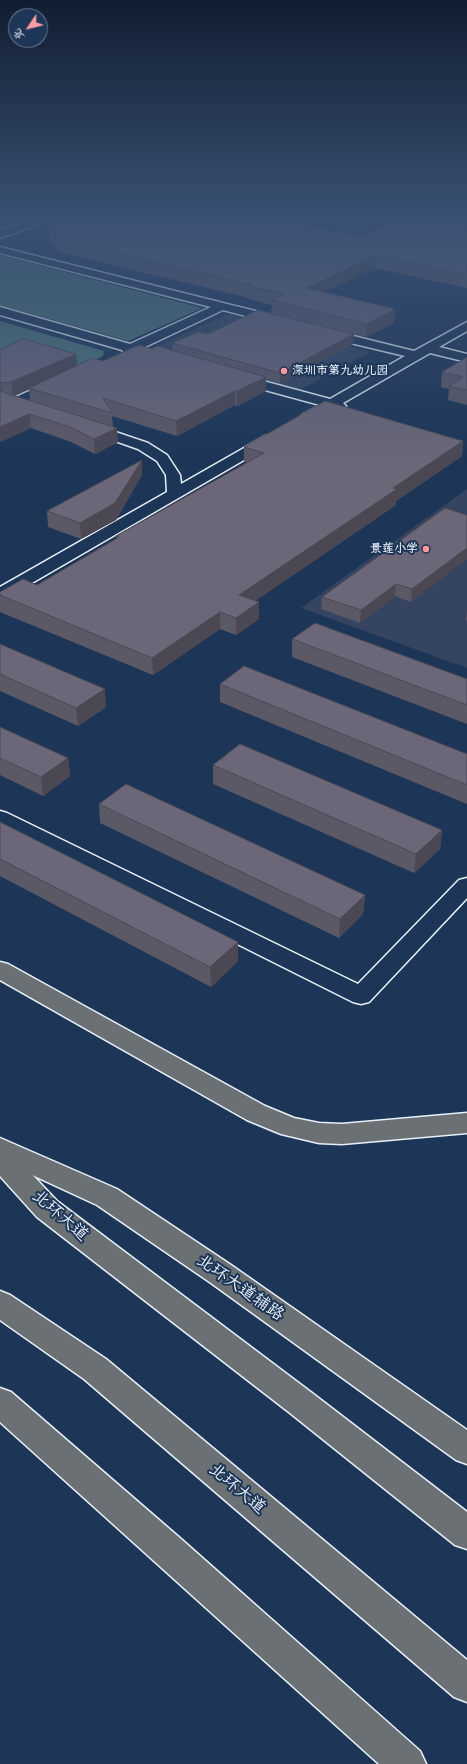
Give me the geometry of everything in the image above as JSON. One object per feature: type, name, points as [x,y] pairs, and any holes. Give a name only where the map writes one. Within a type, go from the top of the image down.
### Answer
[{"type":"main road","points":[[0,970],[256,1113],[290,1127],[319,1133],[342,1134],[467,1123]]},
{"type":"main road","name":"北环大道辅路","points":[[0,1148],[107,1197],[221,1274],[467,1449]]},
{"type":"main road","name":"北环大道","points":[[0,1158],[47,1209],[301,1403],[467,1533]]},
{"type":"main road","name":"北环大道","points":[[0,1304],[95,1368],[467,1684]]},
{"type":"main road","points":[[0,1320],[95,1368]]},
{"type":"main road","points":[[0,1402],[407,1764]]},
{"type":"street","points":[[196,299],[292,324]]},
{"type":"street","points":[[111,358],[223,306]]},
{"type":"street","points":[[0,311],[178,361]]},
{"type":"street","points":[[297,424],[467,326]]},
{"type":"street","points":[[315,330],[421,352],[467,358]]},
{"type":"street","points":[[224,374],[353,410]]},
{"type":"street","points":[[14,403],[70,377]]},
{"type":"street","points":[[0,398],[29,408]]},
{"type":"street","points":[[75,422],[113,434],[143,446],[162,458],[173,475],[175,493]]},
{"type":"street","points":[[0,594],[283,431]]},
{"type":"street","points":[[0,817],[361,996],[467,885]]},
{"type":"shaded area","name":"深圳市第九幼儿园","points":[[227,314],[370,352],[300,390],[154,348]]},
{"type":"shaded area","name":"景莲小学","points":[[467,489],[467,668],[301,608]]},
{"type":"green space","points":[[0,299],[169,299],[202,308],[128,341],[0,305]]},
{"type":"green space","points":[[0,321],[104,351],[103,356],[82,366],[14,348],[0,354]]},
{"type":"building","points":[[354,299],[395,309],[367,324],[272,300]]},
{"type":"building","points":[[258,310],[354,334],[280,373],[172,343],[198,332],[208,334]]},
{"type":"building","points":[[24,339],[76,354],[11,382],[0,383],[0,349]]},
{"type":"building","points":[[139,345],[152,349],[157,346],[266,377],[176,421],[103,398],[112,413],[29,388],[93,358],[103,361]]},
{"type":"building","points":[[467,357],[467,390],[449,386],[463,377],[442,372]]},
{"type":"building","points":[[0,391],[117,428],[94,439],[70,427],[29,414],[0,427]]},
{"type":"building","points":[[325,401],[463,441],[393,488],[397,489],[239,595],[259,602],[236,618],[220,612],[152,658],[0,595],[0,592],[23,579],[37,585],[119,537],[116,536],[264,453],[244,447]]},
{"type":"building","points":[[142,460],[115,503],[80,523],[47,511]]},
{"type":"building","points":[[445,508],[467,515],[467,548],[412,589],[396,584],[361,610],[322,597]]},
{"type":"building","points":[[315,623],[467,679],[467,705],[292,639]]},
{"type":"building","points":[[0,644],[105,689],[76,708],[0,674]]},
{"type":"building","points":[[244,666],[467,754],[467,785],[220,684]]},
{"type":"building","points":[[0,727],[68,758],[41,777],[0,758]]},
{"type":"building","points":[[240,744],[442,830],[416,854],[213,765]]},
{"type":"building","points":[[126,784],[365,895],[340,919],[99,804]]},
{"type":"building","points":[[0,822],[238,942],[210,967],[0,859]]},
{"type":"place","name":"深圳市第九幼儿园","points":[[284,371]]},
{"type":"place","name":"景莲小学","points":[[426,549]]}]
